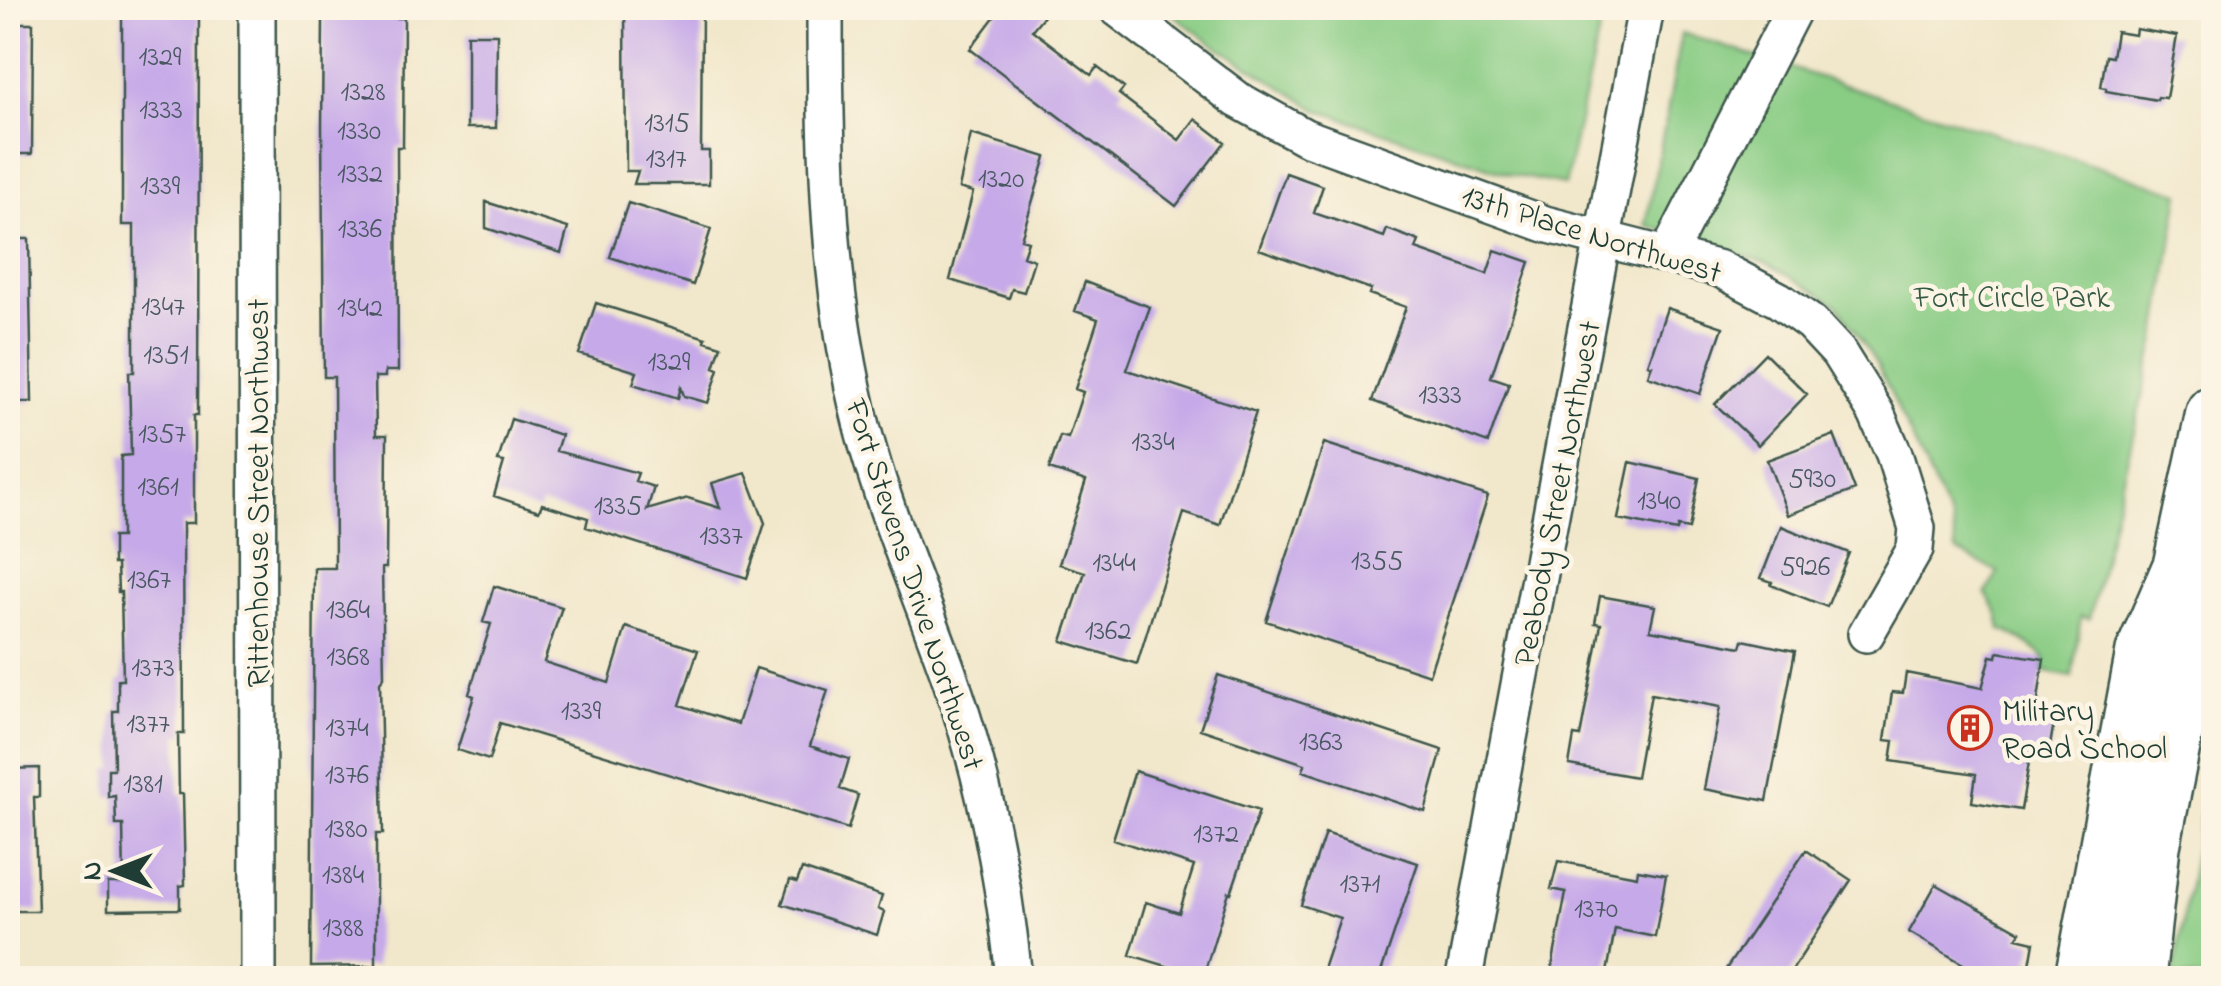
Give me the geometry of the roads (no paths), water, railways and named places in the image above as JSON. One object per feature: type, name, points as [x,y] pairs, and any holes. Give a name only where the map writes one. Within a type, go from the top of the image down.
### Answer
[{"type":"main road","points":[[2138,978],[2152,846],[2192,650],[2214,412]]},
{"type":"main road","points":[[2083,978],[2144,652],[2197,572]]},
{"type":"street","name":"Rittenhouse Street Northwest","points":[[256,8],[258,978]]},
{"type":"street","name":"Fort Stevens Drive Northwest","points":[[825,8],[826,193],[843,341],[874,472],[952,684],[977,767],[997,860],[1014,978]]},
{"type":"street","name":"13th Place Northwest","points":[[1117,8],[1238,100],[1292,130],[1526,217],[1720,269],[1749,282],[1811,324],[1838,352],[1876,412],[1894,454],[1916,528],[1915,549],[1866,634]]},
{"type":"street","name":"Peabody Street Northwest","points":[[1464,978],[1646,8]]},
{"type":"street","points":[[1668,254],[1794,8]]},
{"type":"place","name":"Military Road School","points":[[1970,728]]},
{"type":"park label","name":"Fort Circle Park","points":[[2012,296]]}]
